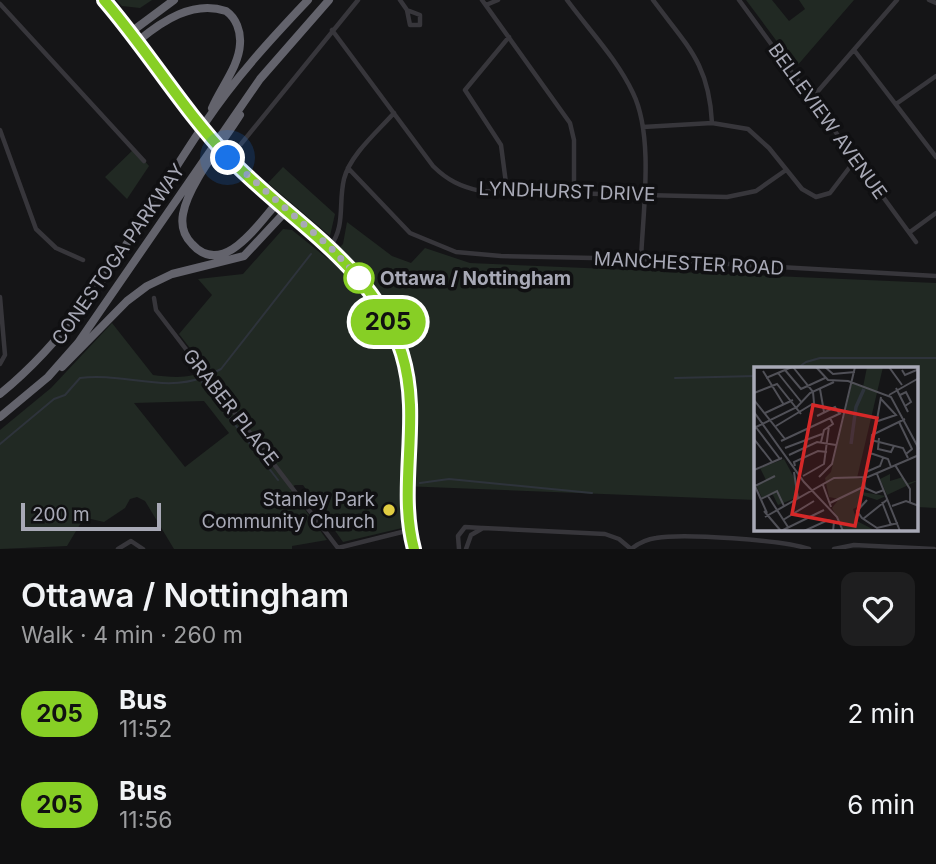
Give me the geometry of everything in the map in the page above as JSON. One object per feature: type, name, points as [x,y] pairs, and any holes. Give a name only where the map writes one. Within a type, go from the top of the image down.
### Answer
[{"type":"highway","points":[[131,32],[174,0]]},
{"type":"highway","name":"CONESTOGA PARKWAY","points":[[0,394],[31,368],[78,312],[207,120],[261,50],[308,0]]},
{"type":"highway","name":"CONESTOGA PARKWAY","points":[[0,417],[48,377],[97,316],[260,79],[329,0]]},
{"type":"highway","points":[[138,41],[174,12],[190,4],[218,6],[233,17],[240,33],[239,51],[207,120]]},
{"type":"highway","points":[[260,79],[186,205],[183,223],[185,235],[198,250],[208,254],[226,253],[246,240],[277,203]]},
{"type":"highway","points":[[48,377],[72,359],[127,301],[147,286],[172,274],[244,256],[286,211]]},
{"type":"main road","points":[[104,0],[228,158],[330,247],[368,289],[401,352],[411,402],[410,530],[414,549]]},
{"type":"street","points":[[241,144],[358,0]]},
{"type":"street","points":[[400,0],[407,10]]},
{"type":"street","points":[[498,0],[484,3],[570,123],[574,140],[573,192]]},
{"type":"street","points":[[568,0],[634,94],[643,127],[641,259]]},
{"type":"street","points":[[653,0],[703,70],[710,91],[712,124]]},
{"type":"street","name":"BELLEVIEW AVENUE","points":[[738,0],[916,242]]},
{"type":"street","points":[[812,98],[897,0]]},
{"type":"street","points":[[929,0],[936,3]]},
{"type":"street","points":[[0,4],[144,162]]},
{"type":"street","name":"LYNDHURST DRIVE","points":[[332,30],[433,166],[450,181],[481,191],[739,197],[756,191],[786,170]]},
{"type":"street","points":[[507,191],[506,162],[501,145],[465,90],[509,37]]},
{"type":"street","points":[[854,50],[935,155]]},
{"type":"street","points":[[896,104],[936,76]]},
{"type":"street","points":[[330,247],[341,227],[343,187],[348,168],[394,113]]},
{"type":"street","points":[[643,127],[712,124],[748,129],[769,148],[807,194],[821,198],[830,193],[857,159]]},
{"type":"street","points":[[0,130],[36,229],[56,248],[83,260]]},
{"type":"street","name":"MANCHESTER ROAD","points":[[348,168],[410,233],[456,252],[501,257],[641,259],[936,276]]},
{"type":"street","points":[[910,232],[936,213]]},
{"type":"street","points":[[0,297],[4,314],[2,363]]},
{"type":"street","name":"GRABER PLACE","points":[[155,298],[156,310],[338,549]]},
{"type":"street","points":[[459,549],[458,536],[465,527],[605,534],[620,539],[631,549],[654,538],[787,543],[808,549]]},
{"type":"street","points":[[466,549],[471,535],[483,528]]},
{"type":"street","points":[[338,549],[410,530]]},
{"type":"street","points":[[118,549],[131,541],[143,549]]},
{"type":"street","points":[[834,549],[854,545],[934,549]]},
{"type":"shaded area","points":[[116,0],[152,0],[140,8],[122,6]]},
{"type":"shaded area","points":[[746,0],[772,0],[789,21],[805,9],[799,0],[854,0],[796,67]]},
{"type":"shaded area","points":[[134,149],[149,166],[127,199],[105,177]]},
{"type":"shaded area","points":[[283,167],[335,214],[330,236],[268,183]]},
{"type":"shaded area","points":[[347,222],[392,256],[411,263],[425,248],[470,263],[936,283],[936,508],[918,507],[918,367],[754,367],[754,500],[402,486],[402,528],[343,542],[303,485],[295,485],[290,489],[327,540],[292,546],[292,549],[174,549],[145,501],[137,497],[130,499],[125,508],[104,522],[91,519],[82,521],[67,546],[0,549],[0,430],[51,388],[112,323],[153,375],[194,375],[206,369],[179,334],[212,295],[198,279],[243,274],[283,229],[292,230],[328,259],[343,244]],"holes":[[[204,401],[229,433],[185,467],[134,403]]]},
{"type":"waterway","points":[[209,375],[221,369],[311,254]]},
{"type":"waterway","points":[[799,367],[820,358],[936,358]]},
{"type":"waterway","points":[[675,378],[754,376]]},
{"type":"waterway","points":[[0,444],[54,399],[65,395],[80,378],[174,383],[203,377]]},
{"type":"waterway","points":[[200,380],[209,389]]},
{"type":"waterway","points":[[226,413],[278,480]]},
{"type":"waterway","points":[[420,483],[449,479],[592,493]]},
{"type":"bus line","name":"205","points":[[104,0],[228,158],[347,263],[386,318],[401,352],[411,402],[409,517],[414,549]]},
{"type":"place","name":"Ottawa / Nottingham","points":[[359,278]]},
{"type":"place","name":"Stanley Park Community Church","points":[[389,510]]},
{"type":"route","points":[[228,158],[330,247],[359,278]]}]
